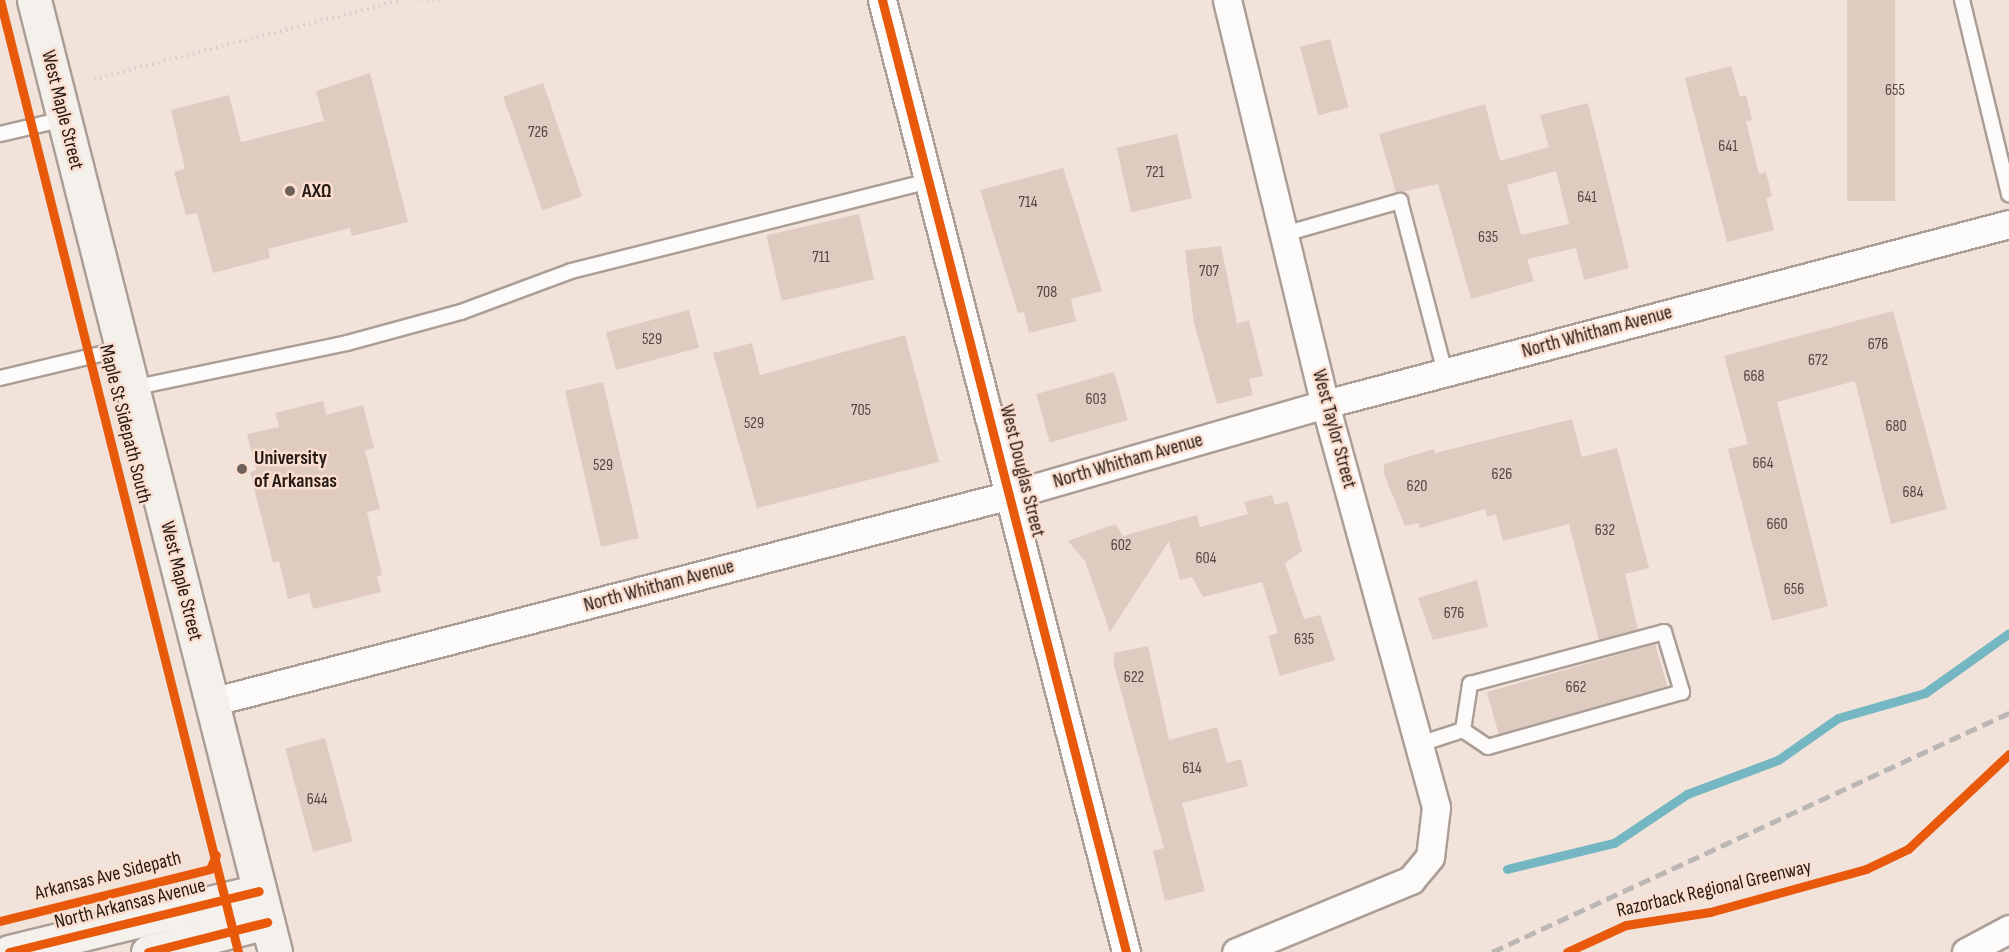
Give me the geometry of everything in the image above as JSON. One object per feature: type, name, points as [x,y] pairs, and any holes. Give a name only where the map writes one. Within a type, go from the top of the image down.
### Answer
[{"type":"street","name":"West Maple Street","points":[[34,0],[271,937]]},
{"type":"street","name":"West Douglas Street","points":[[882,0],[1126,952]]},
{"type":"street","name":"West Taylor Street","points":[[1227,0],[1326,404],[1423,743],[1436,807],[1430,857],[1411,879],[1236,952]]},
{"type":"street","name":"North Whitham Avenue","points":[[211,702],[1010,495],[1326,404],[2009,224]]},
{"type":"street","name":"North Arkansas Avenue","points":[[9,952],[259,891]]},
{"type":"street","points":[[1966,952],[2009,929]]},
{"type":"street","points":[[148,952],[271,937]]},
{"type":"lane","points":[[1962,0],[2009,194]]},
{"type":"lane","points":[[0,134],[64,118]]},
{"type":"lane","points":[[132,388],[347,343],[461,312],[572,271],[929,181]]},
{"type":"lane","points":[[1284,234],[1400,201],[1445,372]]},
{"type":"lane","points":[[0,378],[122,349]]},
{"type":"lane","points":[[1664,632],[1682,692],[1488,747],[1463,730],[1470,684],[1664,632]]},
{"type":"lane","points":[[1423,743],[1463,730]]},
{"type":"path","points":[[94,79],[401,0]]},
{"type":"path","points":[[421,0],[441,0]]},
{"type":"building","points":[[1847,0],[1895,0],[1895,201],[1847,201]]},
{"type":"building","points":[[1330,39],[1348,108],[1318,116],[1300,47]]},
{"type":"building","points":[[1731,66],[1740,97],[1746,95],[1752,120],[1746,121],[1759,174],[1766,172],[1772,196],[1766,198],[1774,230],[1727,242],[1685,78]]},
{"type":"building","name":"ΑΧΩ","points":[[370,73],[408,222],[352,236],[350,228],[268,249],[270,258],[213,273],[197,213],[186,215],[174,172],[185,169],[171,110],[229,95],[241,142],[324,121],[316,91]]},
{"type":"building","points":[[543,83],[582,196],[542,210],[503,97]]},
{"type":"building","points":[[1588,103],[1629,268],[1584,280],[1576,248],[1527,259],[1534,281],[1471,299],[1438,184],[1396,193],[1379,134],[1485,104],[1500,161],[1549,147],[1540,115]],"holes":[[[1556,171],[1569,224],[1521,235],[1507,185]]]},
{"type":"building","points":[[1177,134],[1192,198],[1131,212],[1117,148]]},
{"type":"building","points":[[1063,168],[1102,291],[1071,299],[1076,321],[1029,333],[1024,312],[1018,313],[980,190]]},
{"type":"building","points":[[859,214],[874,279],[782,301],[766,235]]},
{"type":"building","points":[[1221,246],[1237,324],[1249,320],[1263,376],[1249,379],[1253,395],[1217,404],[1194,323],[1185,250]]},
{"type":"building","points":[[689,310],[699,348],[616,370],[606,332]]},
{"type":"building","points":[[1893,311],[1947,509],[1891,524],[1855,381],[1777,402],[1828,606],[1772,621],[1728,449],[1748,444],[1724,356]]},
{"type":"building","points":[[905,335],[939,462],[757,508],[713,353],[752,343],[760,375]]},
{"type":"building","points":[[1114,372],[1128,420],[1050,442],[1036,394]]},
{"type":"building","points":[[603,382],[639,538],[601,547],[565,391]]},
{"type":"building","points":[[323,401],[326,415],[363,405],[374,448],[365,450],[380,509],[367,512],[382,575],[377,577],[381,592],[313,609],[309,593],[288,599],[279,561],[273,563],[250,472],[256,470],[247,434],[279,427],[275,413]]},
{"type":"building","points":[[1572,419],[1582,457],[1617,448],[1649,568],[1625,574],[1638,630],[1599,640],[1569,524],[1503,541],[1496,514],[1487,517],[1485,509],[1420,528],[1418,523],[1405,526],[1384,474],[1384,464],[1434,449],[1435,453]]},
{"type":"building","points":[[1272,495],[1275,505],[1288,501],[1302,551],[1285,563],[1304,619],[1320,615],[1335,660],[1280,676],[1268,636],[1278,633],[1262,582],[1203,597],[1192,577],[1180,580],[1169,541],[1110,632],[1085,561],[1068,541],[1115,524],[1123,536],[1197,515],[1200,527],[1248,514],[1244,502]]},
{"type":"building","points":[[1477,580],[1488,627],[1433,640],[1418,598]]},
{"type":"building","points":[[1655,644],[1667,686],[1499,735],[1487,692]]},
{"type":"building","points":[[1148,646],[1169,740],[1217,727],[1227,763],[1241,759],[1248,786],[1182,803],[1205,891],[1165,901],[1153,851],[1164,848],[1114,666],[1114,653]]},
{"type":"building","points":[[325,738],[353,841],[313,852],[285,749]]},
{"type":"waterway","points":[[1507,869],[1614,843],[1687,794],[1778,760],[1838,718],[1925,693],[2009,633]]},
{"type":"railway","points":[[1492,952],[2009,713]]},
{"type":"cycle path","name":"Maple St Sidepath South","points":[[0,0],[238,952]]},
{"type":"cycle path","points":[[882,0],[1126,952]]},
{"type":"cycle path","name":"Razorback Regional Greenway","points":[[1567,952],[1626,925],[1710,912],[1866,869],[1908,849],[2009,754]]},
{"type":"cycle path","name":"Arkansas Ave Sidepath","points":[[0,921],[210,869],[216,855]]},
{"type":"cycle path","points":[[9,952],[259,891]]},
{"type":"cycle path","points":[[148,952],[267,922]]},
{"type":"place","name":"ΑΧΩ","points":[[290,191]]},
{"type":"place","name":"University of Arkansas","points":[[242,469]]}]
